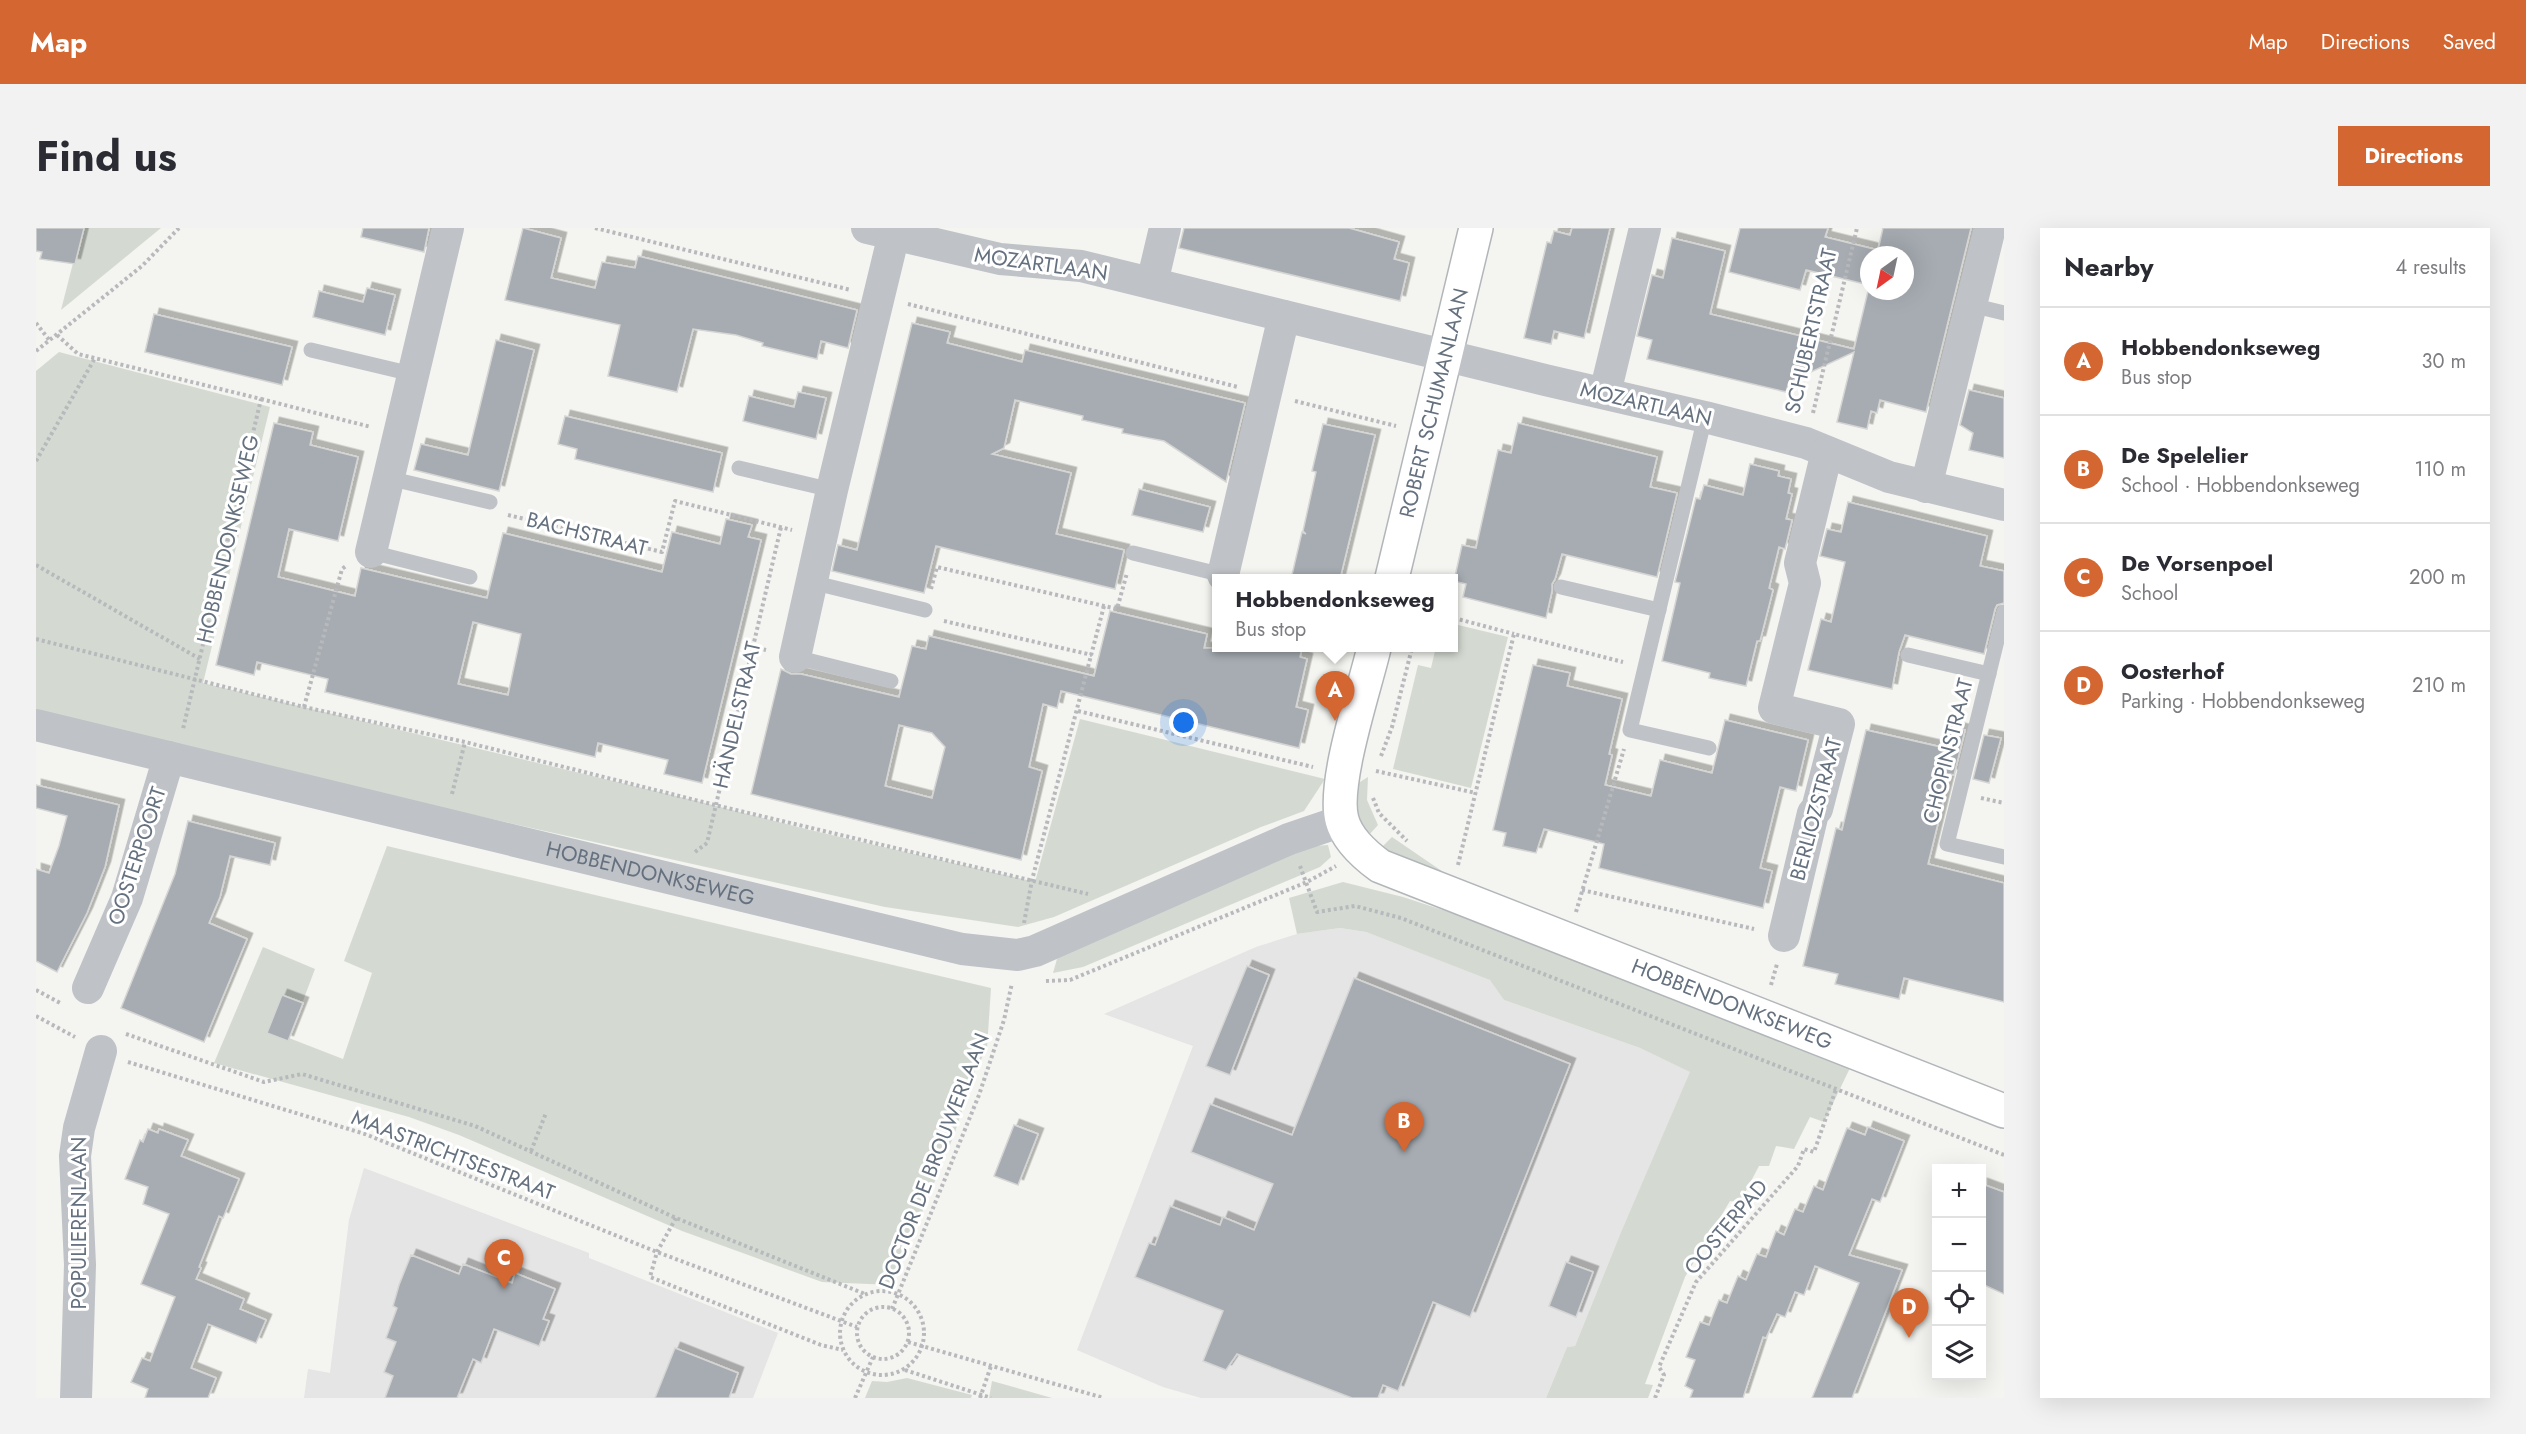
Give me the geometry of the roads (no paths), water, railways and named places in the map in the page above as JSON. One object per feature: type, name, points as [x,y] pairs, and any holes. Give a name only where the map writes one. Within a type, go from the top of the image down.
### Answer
[{"type":"street","points":[[371,552],[448,228]]},
{"type":"street","points":[[1152,284],[1165,228]]},
{"type":"street","name":"ROBERT SCHUMANLAAN","points":[[1393,574],[1476,228]]},
{"type":"street","points":[[1605,393],[1644,228]]},
{"type":"street","points":[[1926,487],[1990,228]]},
{"type":"street","name":"MOZARTLAAN","points":[[880,231],[966,253],[1000,259],[1081,266],[1705,417],[1817,447],[1862,467],[1926,487],[2004,505]]},
{"type":"street","name":"HÄNDELSTRAAT","points":[[795,657],[878,296],[880,231]]},
{"type":"street","points":[[1222,574],[1284,316]]},
{"type":"street","name":"BERLIOZSTRAAT","points":[[1784,936],[1813,813],[1817,809],[1839,723],[1774,708],[1805,583],[1800,563],[1817,447]]},
{"type":"street","points":[[1342,821],[1340,798],[1358,777],[1374,652]]},
{"type":"street","name":"HOBBENDONKSEWEG","points":[[36,725],[962,949],[1016,965],[1035,951],[1288,839],[1342,821],[1361,852],[1380,866],[1452,892],[2004,1111]]},
{"type":"street","name":"OOSTERPOORT","points":[[77,997],[128,898],[172,758]]},
{"type":"street","name":"POPULIERENLAAN","points":[[76,1398],[80,1265],[75,1156],[79,1128],[109,1041]]},
{"type":"lane","points":[[1971,305],[2004,313]]},
{"type":"lane","points":[[311,350],[412,374]]},
{"type":"lane","points":[[1705,417],[1630,730],[1709,748]]},
{"type":"lane","points":[[739,468],[832,490]]},
{"type":"lane","points":[[388,478],[490,502]]},
{"type":"lane","points":[[371,552],[470,578]]},
{"type":"lane","points":[[1133,552],[1218,574]]},
{"type":"lane","points":[[811,582],[925,610]]},
{"type":"lane","points":[[1561,587],[1659,610]]},
{"type":"lane","name":"CHOPINSTRAAT","points":[[2004,612],[1947,844],[2004,857]]},
{"type":"lane","points":[[1908,655],[1989,674]]},
{"type":"lane","name":"HÄNDELSTRAAT","points":[[795,657],[891,681]]},
{"type":"place","name":"Hobbendonkseweg","points":[[1335,721]]},
{"type":"place","name":"De Spelelier","points":[[1404,1152]]},
{"type":"place","name":"De Vorsenpoel","points":[[504,1289]]},
{"type":"place","name":"Oosterhof","points":[[1909,1338]]}]
